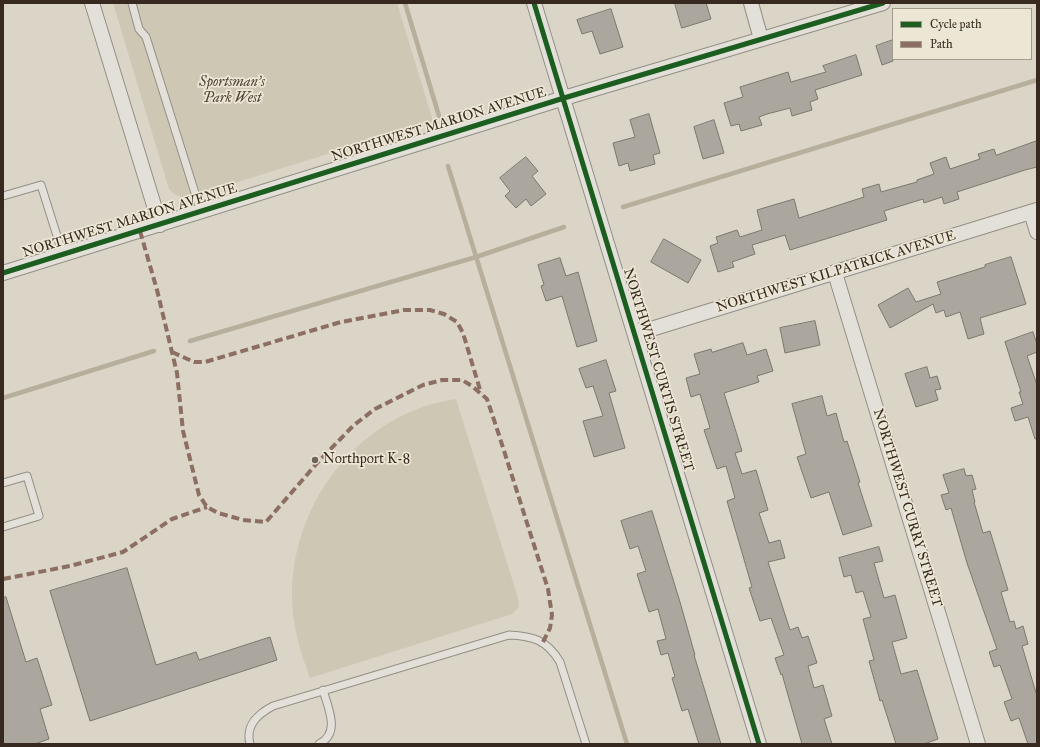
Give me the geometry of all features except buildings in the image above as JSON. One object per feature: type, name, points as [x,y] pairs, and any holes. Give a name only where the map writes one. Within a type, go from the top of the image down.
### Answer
[{"type":"street","points":[[92,3],[160,225]]},
{"type":"street","name":"NORTHWEST CURTIS STREET","points":[[534,3],[759,744]]},
{"type":"street","points":[[750,3],[761,39]]},
{"type":"street","name":"NORTHWEST MARION AVENUE","points":[[3,273],[564,98],[883,3]]},
{"type":"street","points":[[1034,211],[1037,232]]},
{"type":"street","name":"NORTHWEST KILPATRICK AVENUE","points":[[634,334],[1034,211]]},
{"type":"street","name":"NORTHWEST CURRY STREET","points":[[835,273],[978,744]]},
{"type":"lane","points":[[132,3],[139,29],[146,37],[201,212]]},
{"type":"lane","points":[[3,196],[41,185],[63,255]]},
{"type":"lane","points":[[3,483],[27,476],[40,516],[3,527]]},
{"type":"lane","points":[[250,744],[248,737],[253,723],[260,713],[272,706],[509,634],[526,636],[543,642],[554,652],[560,662],[586,744]]},
{"type":"lane","points":[[319,744],[329,737],[332,729],[332,720],[323,690]]},
{"type":"green space","name":"Sportsman's Park West","points":[[113,3],[397,3],[433,121],[187,198],[175,195],[169,189]]},
{"type":"green space","points":[[456,399],[518,598],[519,607],[512,614],[310,678],[295,625],[292,592],[296,558],[305,525],[320,494],[339,466],[363,442],[391,422],[422,407]]},
{"type":"waterway","points":[[405,3],[439,116]]},
{"type":"waterway","points":[[623,207],[1037,80]]},
{"type":"waterway","points":[[448,166],[627,744]]},
{"type":"waterway","points":[[190,341],[476,257],[564,227]]},
{"type":"waterway","points":[[3,398],[154,351]]},
{"type":"marked path","points":[[140,231],[157,290],[177,373],[183,431],[199,495],[207,507],[218,513],[243,520],[266,522],[318,462],[354,425],[375,409],[423,385],[442,380],[462,380],[472,386],[487,399],[548,589],[552,615],[550,628],[543,642]]},
{"type":"marked path","points":[[172,352],[194,362],[205,362],[341,322],[404,310],[430,310],[444,314],[457,322],[463,333],[481,393]]},
{"type":"marked path","points":[[3,579],[70,566],[123,552],[172,519],[207,507]]},
{"type":"cycle path","points":[[534,3],[759,744]]},
{"type":"cycle path","points":[[3,273],[564,98],[883,3]]},
{"type":"place","name":"Northport K-8","points":[[315,460]]}]
